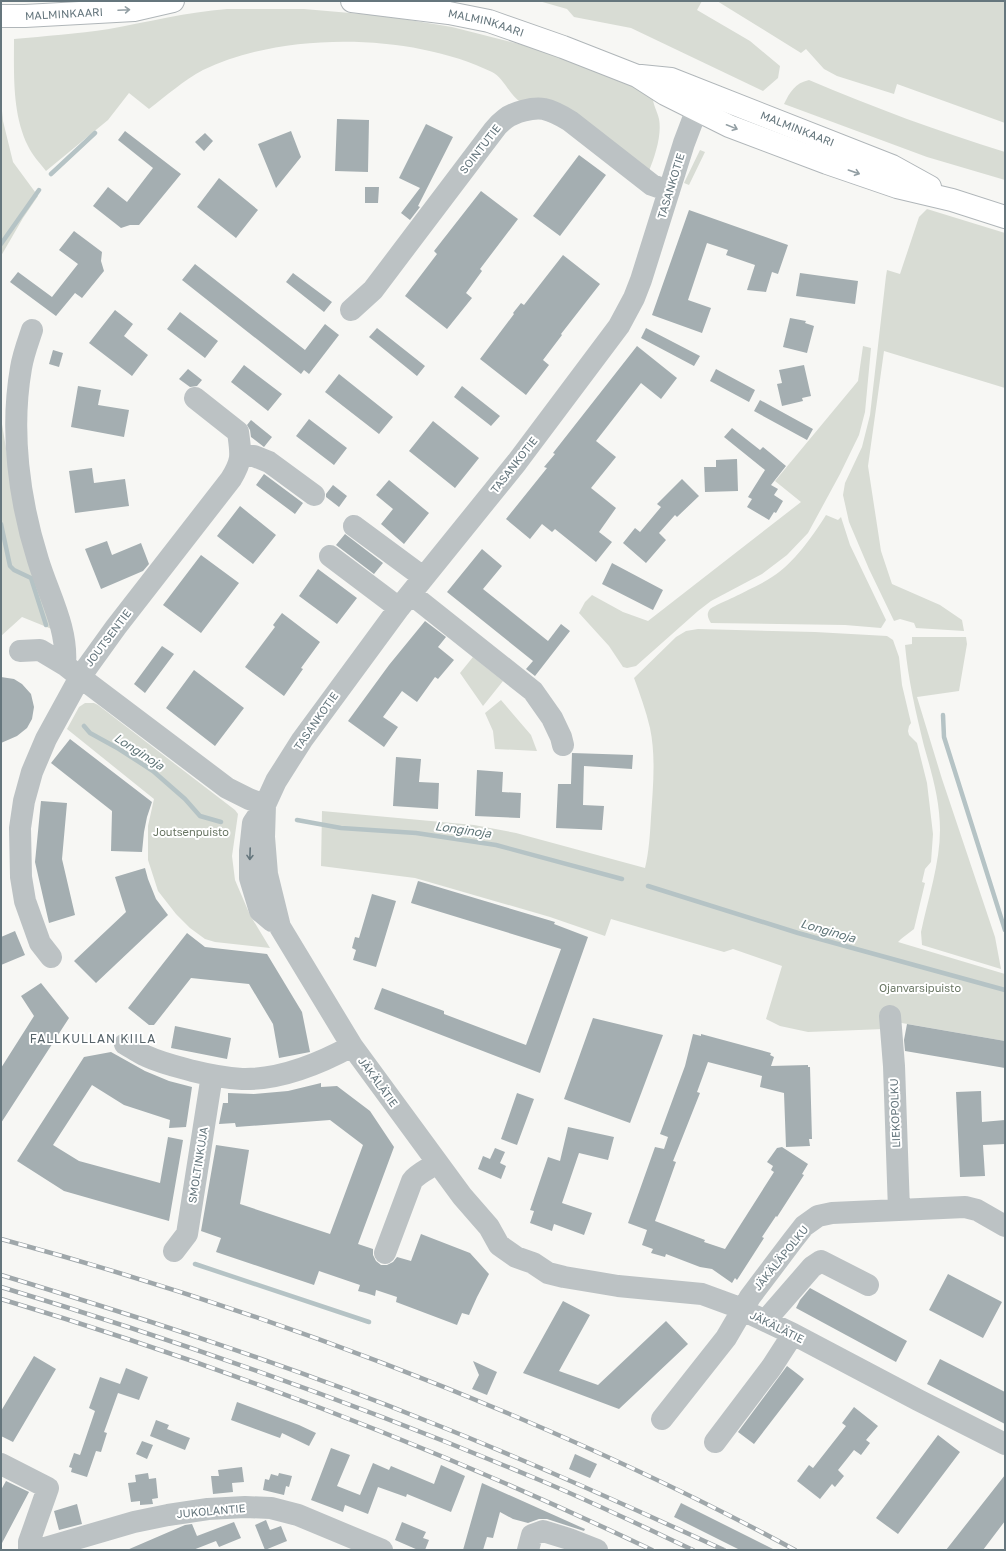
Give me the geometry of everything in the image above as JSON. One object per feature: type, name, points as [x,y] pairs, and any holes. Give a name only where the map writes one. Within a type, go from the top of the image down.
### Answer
[{"type":"main road","name":"MALMINKAARI","points":[[1,16],[134,10],[173,1]]},
{"type":"main road","name":"MALMINKAARI","points":[[352,1],[449,13],[489,21],[563,47],[637,76],[665,94],[700,102],[892,166],[952,200],[1005,217]]},
{"type":"street","name":"TASANKOTIE","points":[[265,805],[272,787],[302,740],[411,593],[518,462],[619,326],[634,298],[641,280],[668,191],[688,131],[700,102]]},
{"type":"street","name":"SOINTUTIE","points":[[351,310],[373,290],[494,130],[504,119],[516,113],[544,109],[558,114],[570,121],[652,186],[668,191]]},
{"type":"street","points":[[32,330],[22,366],[17,407],[18,452],[23,496],[31,539],[64,634],[66,653],[72,671],[32,772],[24,801],[20,828],[21,877],[25,901],[40,942],[51,957]]},
{"type":"street","points":[[195,398],[238,432],[241,456],[254,456],[269,462],[314,495]]},
{"type":"street","name":"JOUTSENTIE","points":[[241,456],[239,466],[231,479],[116,627],[72,671],[227,788],[249,800],[265,805]]},
{"type":"street","points":[[354,526],[411,593],[533,691],[552,718],[563,745]]},
{"type":"street","points":[[330,556],[411,593]]},
{"type":"street","points":[[20,650],[40,650],[72,671]]},
{"type":"street","name":"JÄKÄLÄTIE","points":[[265,805],[253,823],[250,851],[250,878],[260,911],[280,927],[352,1046],[437,1163],[462,1196],[489,1227],[499,1245],[516,1257],[532,1263],[548,1273],[618,1286],[702,1294],[732,1305],[793,1334],[1005,1444]]},
{"type":"street","name":"LIEKOPOLKU","points":[[890,1016],[894,1066],[899,1210]]},
{"type":"street","points":[[125,1044],[146,1056],[169,1064],[212,1075],[242,1079],[284,1074],[306,1068],[352,1046]]},
{"type":"street","name":"SMOLTINKUJA","points":[[174,1251],[187,1234],[198,1209],[212,1075]]},
{"type":"street","points":[[385,1253],[412,1181],[416,1176],[437,1163]]},
{"type":"street","name":"JÄKÄLÄPOLKU","points":[[662,1419],[726,1338],[750,1297],[792,1240],[804,1226],[818,1216],[965,1207],[977,1210],[1005,1226]]},
{"type":"street","points":[[765,1321],[812,1267],[822,1261],[868,1285]]},
{"type":"street","points":[[715,1442],[771,1368],[793,1334]]},
{"type":"street","points":[[1,1464],[48,1488],[29,1542],[29,1550]]},
{"type":"street","name":"JUKOLANTIE","points":[[38,1550],[152,1518],[208,1509],[245,1507],[271,1508],[298,1515],[382,1550]]},
{"type":"street","points":[[528,1550],[532,1535],[543,1531],[568,1544],[597,1550]]},
{"type":"green space","points":[[539,1],[702,1],[697,10],[750,41],[780,66],[778,78],[763,91],[631,28],[574,17],[567,9]]},
{"type":"green space","points":[[717,1],[1005,1],[1005,123],[897,84],[894,94],[837,76],[824,69],[806,49],[801,53]]},
{"type":"green space","points":[[227,9],[304,9],[385,16],[452,27],[535,48],[638,86],[653,95],[660,125],[656,152],[649,171],[584,138],[521,102],[513,95],[496,74],[460,59],[424,50],[387,44],[348,42],[309,43],[271,48],[235,57],[203,70],[182,83],[149,109],[129,93],[108,120],[46,171],[30,149],[19,121],[15,94],[14,39],[97,31],[182,15]]},
{"type":"green space","points":[[809,80],[906,119],[1005,152],[1005,180],[927,157],[784,104],[788,96],[800,83]]},
{"type":"green space","points":[[1,101],[3,121],[13,162],[38,196],[23,218],[1,256]]},
{"type":"green space","points":[[700,150],[705,152],[689,185],[684,183]]},
{"type":"green space","points":[[927,209],[1005,233],[1005,388],[884,351],[868,466],[881,551],[892,584],[940,605],[962,620],[964,631],[916,628],[914,623],[900,619],[894,621],[869,569],[849,522],[843,495],[845,483],[862,447],[870,415],[887,270],[900,274],[919,217]]},
{"type":"green space","points":[[863,346],[871,348],[865,412],[859,435],[808,533],[787,555],[762,574],[711,601],[698,611],[636,666],[627,668],[623,667],[609,646],[579,613],[585,602],[592,595],[623,612],[648,621],[801,502],[775,481],[858,381]]},
{"type":"green space","points":[[1,418],[18,521],[59,632],[22,617],[1,636]]},
{"type":"green space","points":[[826,515],[838,520],[841,517],[850,545],[886,620],[881,628],[845,625],[711,623],[708,616],[710,609],[769,579],[780,571],[802,549]]},
{"type":"green space","name":"Ojanvarsipuisto","points":[[698,629],[815,632],[887,636],[893,640],[899,657],[902,685],[911,723],[908,731],[909,735],[917,743],[927,783],[933,834],[931,862],[925,869],[922,882],[925,883],[914,929],[898,942],[1005,974],[1005,1041],[896,1022],[884,1029],[808,1032],[780,1026],[766,1019],[782,966],[733,949],[724,952],[611,919],[605,936],[550,917],[415,878],[321,866],[322,811],[474,825],[516,833],[645,868],[650,830],[653,783],[653,750],[652,739],[643,703],[634,678],[676,637],[686,631]]},
{"type":"green space","points":[[912,637],[966,637],[967,644],[959,691],[917,697],[942,779],[995,937],[1001,969],[922,945],[921,932],[938,855],[940,819],[935,788],[918,721],[908,670],[905,645],[912,644]]},
{"type":"green space","points":[[473,657],[503,681],[483,706],[460,673]]},
{"type":"green space","points":[[501,700],[531,735],[537,751],[495,749],[493,731],[485,713]]},
{"type":"green space","name":"Joutsenpuisto","points":[[85,703],[94,703],[98,705],[235,810],[238,814],[232,856],[235,880],[250,915],[270,948],[215,942],[205,939],[190,928],[176,914],[158,891],[148,860],[148,826],[154,799],[67,729],[79,707]]},
{"type":"building","points":[[337,119],[369,120],[368,172],[335,171]]},
{"type":"building","points":[[426,124],[453,137],[418,206],[420,207],[410,220],[401,213],[420,188],[399,178]]},
{"type":"building","points":[[125,131],[181,174],[139,225],[130,225],[121,228],[93,206],[108,187],[127,202],[153,168],[118,140]]},
{"type":"building","points":[[291,131],[301,157],[276,188],[258,144]]},
{"type":"building","points":[[205,133],[213,141],[204,151],[195,142]]},
{"type":"building","points":[[579,155],[606,175],[560,236],[533,216]]},
{"type":"building","points":[[219,178],[258,210],[236,238],[197,207]]},
{"type":"building","points":[[365,187],[379,187],[378,203],[365,203]]},
{"type":"building","points":[[481,191],[518,219],[480,269],[482,271],[466,293],[472,298],[447,329],[405,296],[437,254],[434,251]]},
{"type":"building","points":[[689,210],[788,245],[778,274],[772,272],[766,292],[747,290],[755,265],[726,255],[728,250],[707,243],[688,300],[711,308],[702,333],[652,315]]},
{"type":"building","points":[[74,231],[102,252],[101,261],[104,271],[82,298],[75,293],[56,316],[10,282],[18,272],[52,297],[78,264],[59,250]]},
{"type":"building","points":[[563,255],[600,284],[543,360],[549,365],[526,395],[480,359],[514,314],[513,313],[521,303],[524,305]]},
{"type":"building","points":[[195,264],[305,350],[325,324],[339,335],[309,374],[304,370],[301,374],[182,280]]},
{"type":"building","points":[[293,273],[332,302],[324,312],[286,282]]},
{"type":"building","points":[[800,273],[858,281],[855,304],[796,296]]},
{"type":"building","points":[[115,310],[133,324],[124,336],[148,355],[132,376],[89,343]]},
{"type":"building","points":[[180,312],[218,341],[205,358],[167,329]]},
{"type":"building","points":[[790,318],[806,321],[805,323],[814,326],[807,353],[783,347]]},
{"type":"building","points":[[377,328],[425,366],[417,376],[369,337]]},
{"type":"building","points":[[646,328],[700,356],[694,366],[641,338]]},
{"type":"building","points":[[637,346],[677,378],[661,399],[641,383],[596,441],[616,457],[591,488],[616,508],[599,532],[612,542],[596,562],[555,529],[552,532],[542,524],[530,539],[506,519],[547,468],[544,467],[555,454],[553,453]]},
{"type":"building","points":[[53,350],[63,353],[59,367],[49,364]]},
{"type":"building","points":[[244,365],[282,394],[268,411],[231,382]]},
{"type":"building","points":[[804,365],[811,396],[802,398],[803,401],[782,406],[777,384],[782,383],[779,370]]},
{"type":"building","points":[[188,369],[202,380],[197,386],[190,387],[179,379]]},
{"type":"building","points":[[716,369],[755,390],[749,402],[710,381]]},
{"type":"building","points":[[339,374],[393,417],[379,434],[325,392]]},
{"type":"building","points":[[78,386],[101,390],[98,405],[129,410],[124,437],[71,427]]},
{"type":"building","points":[[462,386],[500,416],[491,426],[454,397]]},
{"type":"building","points":[[760,400],[813,429],[807,440],[754,411]]},
{"type":"building","points":[[309,419],[347,448],[334,465],[296,436]]},
{"type":"building","points":[[251,420],[272,437],[264,447],[251,437],[250,430],[247,425]]},
{"type":"building","points":[[433,421],[479,458],[455,488],[409,451]]},
{"type":"building","points":[[732,428],[760,450],[763,447],[786,466],[771,485],[778,489],[774,495],[783,501],[776,513],[774,512],[769,520],[747,507],[752,499],[748,497],[765,470],[724,437]]},
{"type":"building","points":[[737,459],[738,491],[705,492],[704,467],[716,467],[716,460]]},
{"type":"building","points":[[92,468],[94,483],[125,479],[129,506],[75,513],[69,471]]},
{"type":"building","points":[[264,474],[303,503],[295,514],[256,485]]},
{"type":"building","points":[[682,479],[699,496],[677,517],[675,515],[659,533],[666,540],[646,563],[623,543],[635,528],[640,532],[661,507],[657,504]]},
{"type":"building","points":[[389,480],[429,513],[404,544],[381,524],[393,509],[376,495]]},
{"type":"building","points":[[333,485],[347,496],[339,507],[326,497],[326,494]]},
{"type":"building","points":[[240,506],[276,535],[253,564],[217,536]]},
{"type":"building","points":[[345,534],[383,563],[374,574],[336,545]]},
{"type":"building","points":[[107,541],[112,555],[141,543],[149,564],[143,571],[101,589],[85,549]]},
{"type":"building","points":[[482,549],[502,566],[483,589],[548,641],[561,624],[570,631],[535,676],[526,669],[533,661],[447,592]]},
{"type":"building","points":[[201,555],[239,583],[201,633],[163,605]]},
{"type":"building","points":[[612,563],[663,590],[653,610],[602,584]]},
{"type":"building","points":[[318,569],[357,598],[337,624],[299,596]]},
{"type":"building","points":[[282,613],[320,642],[301,668],[303,669],[284,696],[245,667],[275,627],[273,625]]},
{"type":"building","points":[[425,621],[446,637],[438,647],[454,660],[438,679],[435,677],[417,702],[402,691],[383,717],[398,727],[384,747],[348,721],[389,665]]},
{"type":"building","points":[[162,646],[174,654],[145,693],[134,684]]},
{"type":"building","points":[[194,670],[244,708],[215,746],[166,708]]},
{"type":"building","points":[[1,677],[14,679],[22,684],[31,694],[34,707],[32,719],[27,728],[17,736],[1,743]]},
{"type":"building","points":[[70,739],[152,802],[144,832],[142,852],[111,851],[112,811],[51,763]]},
{"type":"building","points":[[572,753],[633,755],[632,769],[584,766],[583,805],[604,806],[602,830],[556,828],[558,784],[571,784]]},
{"type":"building","points":[[396,757],[421,759],[419,782],[439,783],[438,809],[393,806]]},
{"type":"building","points":[[477,770],[503,772],[502,792],[521,793],[520,818],[475,816]]},
{"type":"building","points":[[41,801],[67,803],[62,859],[75,915],[49,923],[35,862]]},
{"type":"building","points":[[145,868],[156,899],[168,915],[96,983],[74,961],[126,912],[115,877]]},
{"type":"building","points":[[418,881],[555,922],[554,924],[588,937],[540,1073],[374,1009],[382,988],[444,1011],[444,1014],[526,1045],[561,949],[411,903]]},
{"type":"building","points":[[372,894],[396,901],[376,967],[353,960],[356,950],[352,948],[355,937],[359,938]]},
{"type":"building","points":[[15,931],[25,955],[1,965],[1,937]]},
{"type":"building","points":[[187,933],[205,947],[267,954],[302,1012],[310,1052],[279,1058],[273,1024],[249,984],[191,978],[154,1025],[149,1025],[128,1008]]},
{"type":"building","points":[[41,983],[69,1018],[1,1123],[1,1068],[34,1016],[21,996]]},
{"type":"building","points":[[593,1018],[663,1035],[630,1123],[564,1099]]},
{"type":"building","points":[[907,1024],[1005,1041],[1005,1068],[905,1051],[904,1040]]},
{"type":"building","points":[[175,1026],[231,1038],[227,1059],[171,1048]]},
{"type":"building","points":[[693,1034],[701,1036],[701,1034],[771,1053],[770,1055],[774,1057],[771,1066],[808,1065],[808,1067],[810,1067],[812,1139],[809,1139],[810,1146],[786,1147],[784,1093],[760,1087],[762,1076],[708,1062],[697,1092],[700,1093],[673,1161],[676,1162],[655,1221],[705,1240],[704,1242],[725,1249],[774,1172],[771,1170],[773,1166],[767,1162],[777,1148],[782,1147],[808,1164],[802,1174],[804,1175],[777,1217],[776,1216],[762,1237],[764,1238],[737,1280],[735,1278],[732,1283],[712,1269],[700,1267],[666,1254],[665,1257],[651,1253],[653,1249],[642,1245],[647,1230],[628,1223],[655,1147],[664,1149],[668,1137],[660,1134],[685,1066]]},
{"type":"building","points":[[111,1052],[145,1071],[169,1081],[192,1087],[186,1127],[169,1128],[170,1120],[124,1105],[92,1085],[53,1145],[79,1161],[160,1183],[168,1137],[183,1140],[169,1221],[64,1191],[17,1161],[84,1057]]},
{"type":"building","points":[[321,1083],[321,1087],[337,1086],[370,1111],[394,1147],[358,1244],[373,1249],[373,1255],[376,1261],[381,1265],[387,1265],[393,1262],[397,1257],[411,1261],[421,1234],[470,1253],[489,1274],[469,1315],[462,1313],[457,1325],[396,1302],[397,1297],[376,1290],[375,1296],[358,1291],[360,1285],[319,1271],[314,1285],[216,1252],[221,1238],[201,1231],[216,1145],[249,1150],[240,1204],[330,1234],[363,1145],[330,1120],[236,1127],[235,1123],[219,1124],[223,1103],[228,1103],[228,1093],[254,1094],[288,1091]]},
{"type":"building","points":[[981,1091],[982,1122],[1005,1120],[1005,1144],[983,1145],[985,1176],[960,1177],[956,1092]]},
{"type":"building","points":[[517,1093],[534,1099],[517,1145],[501,1139]]},
{"type":"building","points":[[568,1127],[614,1137],[608,1160],[579,1153],[562,1203],[592,1213],[584,1235],[554,1224],[552,1231],[530,1223],[534,1211],[530,1210],[548,1157],[560,1161]]},
{"type":"building","points":[[495,1148],[505,1152],[500,1163],[506,1166],[501,1179],[478,1169],[483,1156],[490,1159]]},
{"type":"building","points":[[948,1274],[1002,1302],[983,1338],[929,1310]]},
{"type":"building","points":[[810,1288],[907,1341],[896,1362],[796,1308],[800,1300]]},
{"type":"building","points":[[563,1301],[590,1315],[559,1371],[598,1385],[666,1321],[688,1344],[619,1409],[523,1373]]},
{"type":"building","points":[[34,1356],[56,1369],[13,1442],[1,1436],[1,1411]]},
{"type":"building","points":[[940,1359],[1005,1392],[1005,1424],[927,1384]]},
{"type":"building","points":[[473,1361],[497,1372],[487,1395],[472,1389],[479,1375]]},
{"type":"building","points":[[787,1366],[804,1379],[754,1444],[738,1432]]},
{"type":"building","points":[[126,1368],[148,1377],[139,1400],[118,1393],[104,1432],[107,1433],[101,1452],[96,1451],[87,1477],[71,1472],[72,1468],[69,1467],[74,1453],[80,1455],[95,1411],[89,1408],[100,1377],[120,1384]]},
{"type":"building","points":[[237,1402],[299,1425],[316,1433],[309,1446],[282,1433],[280,1438],[231,1420]]},
{"type":"building","points":[[854,1407],[878,1426],[866,1440],[870,1443],[861,1455],[854,1450],[838,1470],[844,1476],[835,1487],[832,1484],[820,1499],[797,1481],[809,1465],[813,1468],[846,1426],[842,1423]]},
{"type":"building","points":[[156,1420],[169,1425],[167,1429],[190,1438],[185,1450],[150,1436]]},
{"type":"building","points":[[938,1435],[960,1452],[898,1534],[876,1518]]},
{"type":"building","points":[[142,1441],[153,1445],[147,1459],[136,1454]]},
{"type":"building","points":[[331,1448],[350,1455],[337,1486],[360,1495],[373,1463],[389,1470],[391,1466],[434,1484],[441,1465],[465,1476],[451,1512],[407,1494],[406,1497],[378,1487],[368,1514],[345,1505],[343,1512],[311,1500]]},
{"type":"building","points":[[575,1454],[597,1464],[590,1478],[569,1469]]},
{"type":"building","points":[[242,1467],[244,1482],[232,1483],[233,1492],[213,1494],[211,1476],[219,1476],[218,1470]]},
{"type":"building","points":[[148,1473],[149,1479],[156,1478],[158,1498],[152,1499],[153,1504],[140,1505],[140,1501],[131,1502],[128,1483],[136,1482],[135,1475]]},
{"type":"building","points":[[279,1473],[292,1476],[289,1487],[286,1486],[284,1495],[263,1490],[265,1479],[269,1480],[271,1474],[278,1476]]},
{"type":"building","points":[[1005,1475],[1005,1521],[983,1550],[946,1550]]},
{"type":"building","points":[[6,1481],[29,1492],[1,1545],[1,1490]]},
{"type":"building","points":[[482,1483],[585,1529],[584,1531],[547,1519],[539,1519],[528,1523],[513,1519],[500,1512],[493,1538],[487,1537],[483,1550],[463,1550]]},
{"type":"building","points":[[681,1503],[775,1550],[740,1550],[674,1517]]},
{"type":"building","points":[[77,1504],[82,1524],[59,1530],[54,1511]]},
{"type":"building","points":[[266,1520],[270,1530],[281,1526],[287,1541],[265,1550],[255,1525]]},
{"type":"building","points":[[234,1522],[241,1538],[219,1547],[216,1541],[193,1550],[127,1550],[185,1525],[192,1524],[197,1536]]},
{"type":"building","points":[[402,1522],[426,1532],[423,1538],[429,1540],[425,1550],[418,1550],[395,1540]]},
{"type":"waterway","points":[[51,174],[95,133]]},
{"type":"waterway","points":[[1,244],[39,190]]},
{"type":"waterway","name":"Longinoja","points":[[1,524],[10,566],[14,570],[31,578],[46,625]]},
{"type":"waterway","points":[[943,715],[944,737],[1005,930]]},
{"type":"waterway","name":"Longinoja","points":[[84,726],[90,733],[119,749],[153,771],[185,799],[200,816],[221,822]]},
{"type":"waterway","name":"Longinoja","points":[[297,820],[341,828],[416,833],[496,845],[622,879]]},
{"type":"waterway","name":"Longinoja","points":[[648,886],[798,933],[1005,990]]},
{"type":"waterway","points":[[195,1264],[369,1322]]},
{"type":"railway","points":[[1,1239],[131,1276],[260,1318],[450,1389],[584,1446],[691,1496],[795,1550]]},
{"type":"railway","points":[[1,1275],[218,1344],[379,1402],[543,1469],[724,1550]]},
{"type":"railway","points":[[1,1287],[137,1330],[272,1376],[405,1426],[557,1487],[693,1550]]},
{"type":"railway","points":[[1,1299],[167,1352],[250,1381],[331,1412],[413,1444],[493,1478],[652,1550]]},
{"type":"district","name":"FALLKULLAN KIILA","points":[[93,1039]]}]
